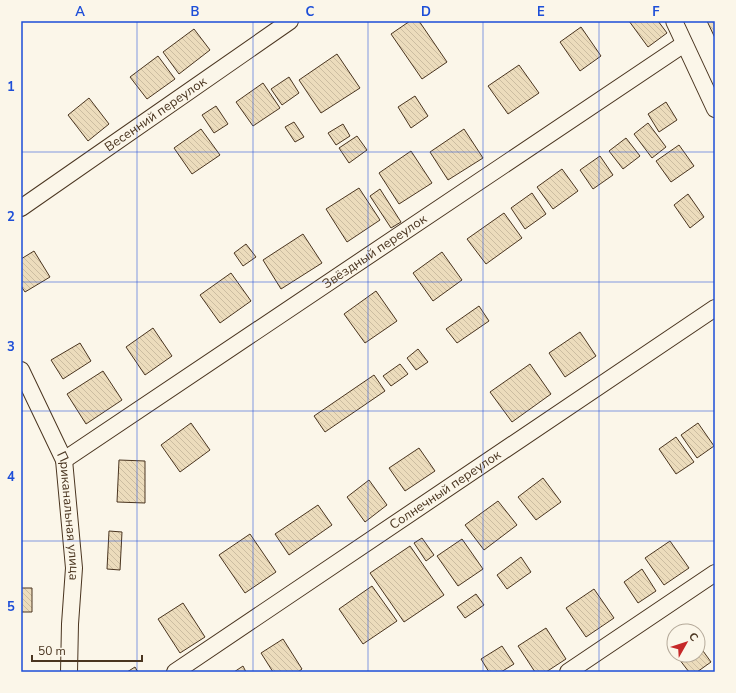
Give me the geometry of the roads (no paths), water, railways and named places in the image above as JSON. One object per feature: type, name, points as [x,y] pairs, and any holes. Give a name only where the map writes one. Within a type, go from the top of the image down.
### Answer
[{"type":"street","name":"Весенний переулок","points":[[21,208],[290,21]]},
{"type":"street","points":[[674,21],[715,109]]},
{"type":"street","name":"Звёздный переулок","points":[[64,460],[684,44]]},
{"type":"street","name":"Солнечный переулок","points":[[175,672],[715,308]]},
{"type":"street","name":"Приканальная улица","points":[[21,370],[64,460],[74,568],[70,624],[69,672]]},
{"type":"street","points":[[568,672],[715,573]]}]
